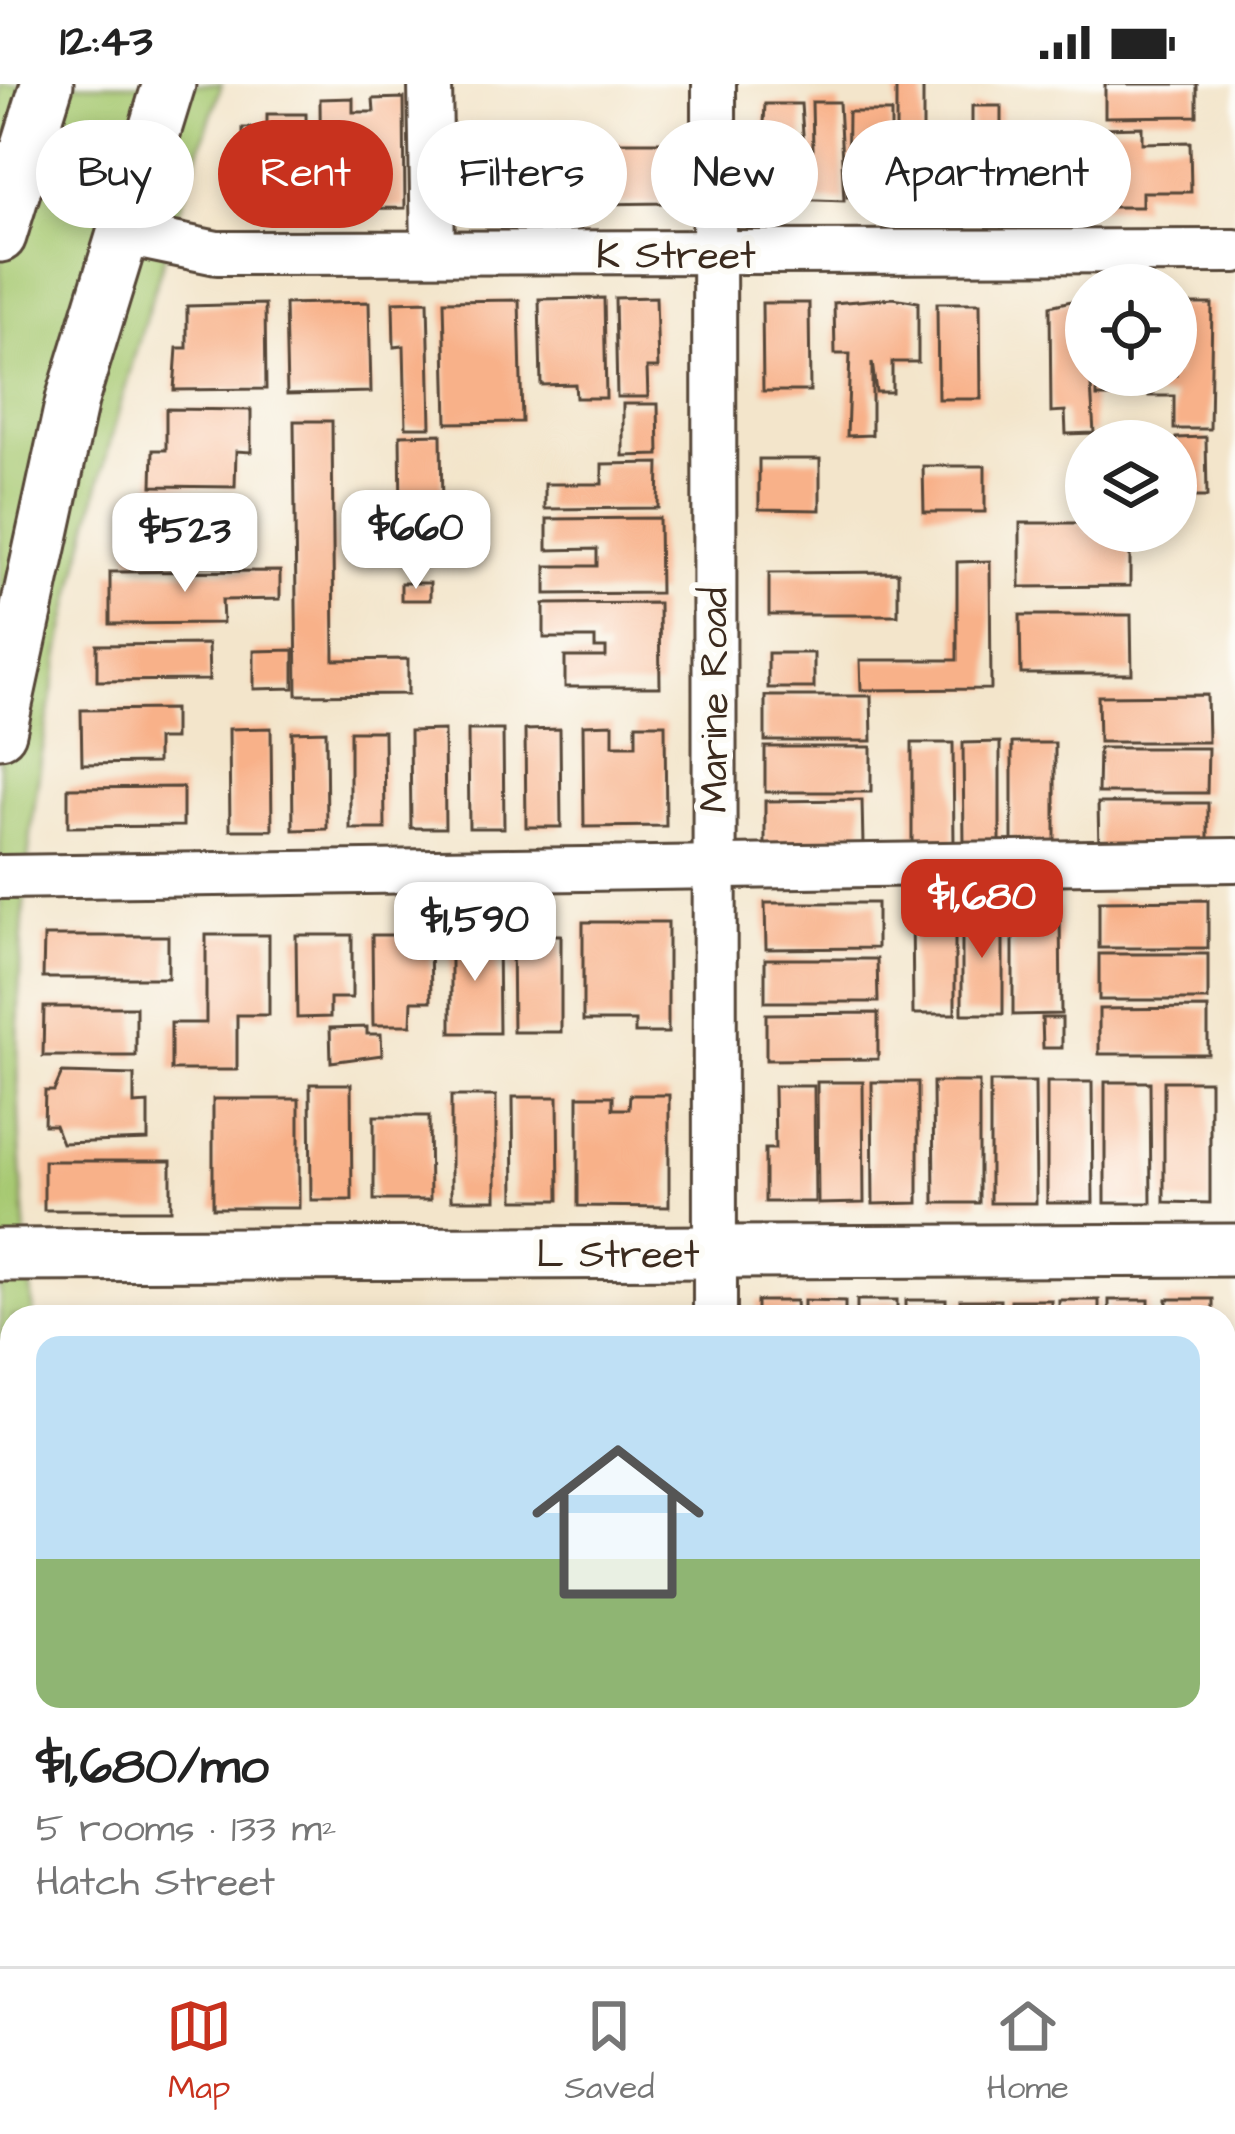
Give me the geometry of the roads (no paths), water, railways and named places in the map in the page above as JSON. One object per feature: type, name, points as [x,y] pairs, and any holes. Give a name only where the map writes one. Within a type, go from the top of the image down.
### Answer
[{"type":"main road","points":[[0,236],[47,84]]},
{"type":"main road","points":[[0,732],[45,506],[120,233],[169,84]]},
{"type":"main road","name":"L Street","points":[[0,1255],[1235,1250]]},
{"type":"street","points":[[430,84],[433,251]]},
{"type":"street","name":"Marine Road","points":[[714,84],[715,1305]]},
{"type":"street","name":"K Street","points":[[120,233],[217,253],[1235,251]]},
{"type":"street","points":[[0,878],[1235,860]]}]
